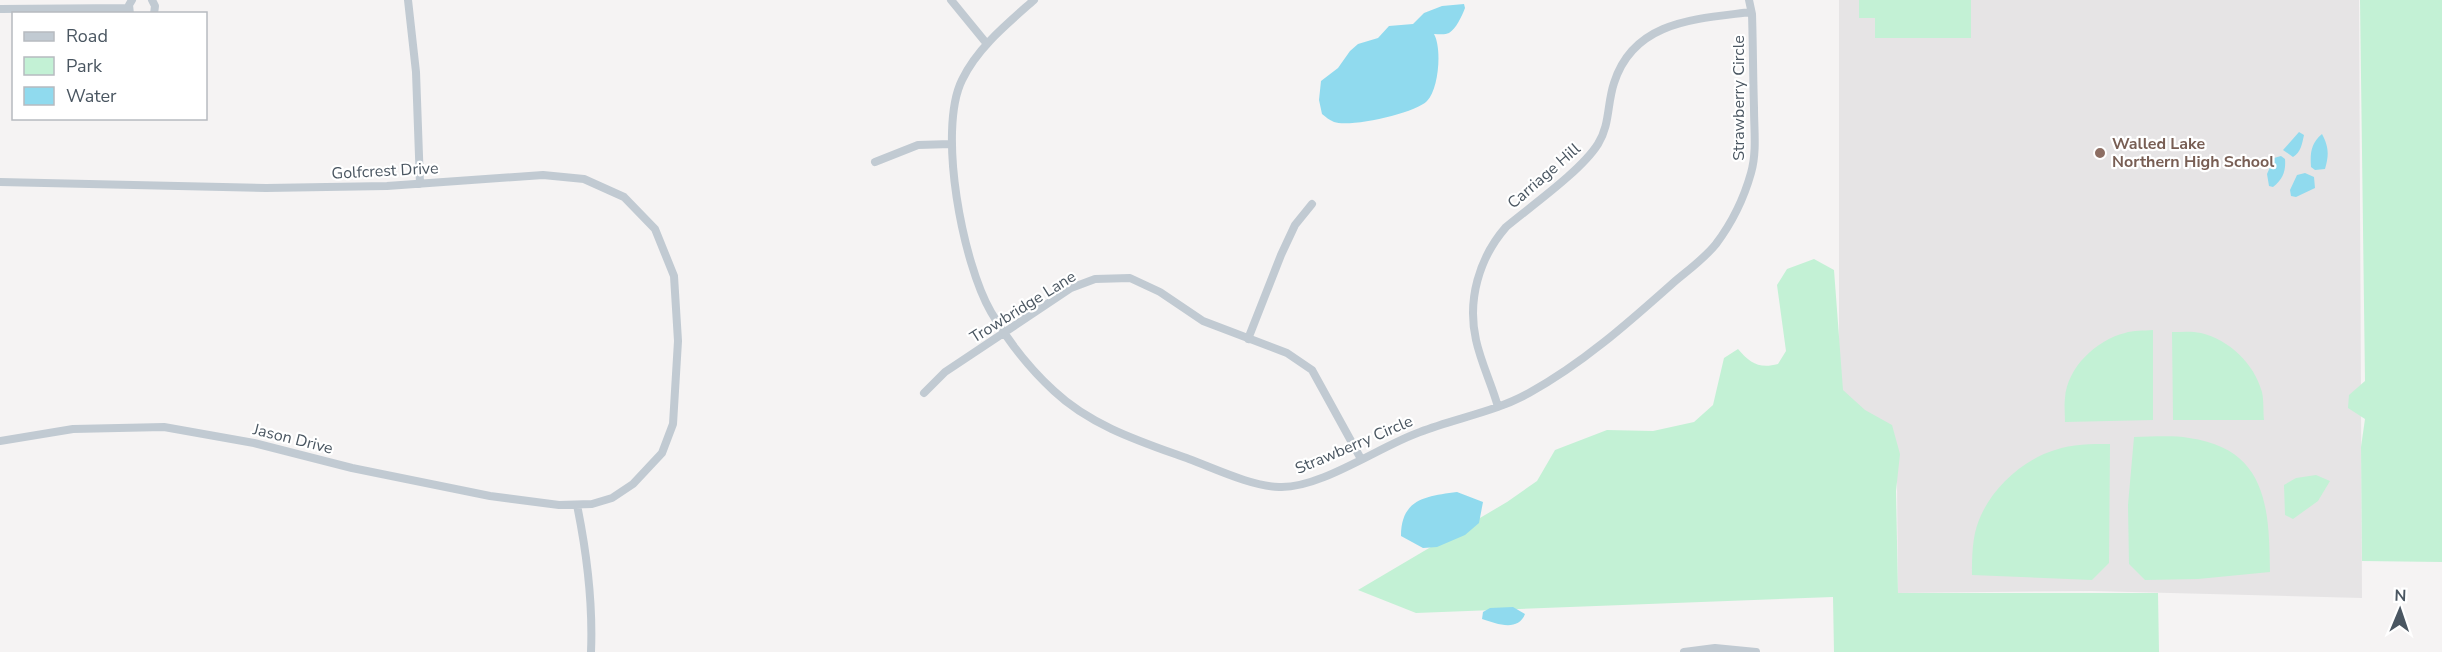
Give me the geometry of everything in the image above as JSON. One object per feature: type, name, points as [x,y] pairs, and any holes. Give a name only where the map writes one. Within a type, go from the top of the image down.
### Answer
[{"type":"street","points":[[408,0],[416,81],[420,184]]},
{"type":"street","points":[[951,0],[987,44]]},
{"type":"street","name":"Strawberry Circle","points":[[1034,0],[987,44],[973,61],[960,83],[952,114],[951,144],[954,178],[968,253],[977,282],[990,311],[1017,352],[1056,393],[1090,417],[1125,436],[1242,479],[1279,487],[1318,479],[1425,430],[1498,407],[1529,393],[1607,342],[1714,247],[1732,220],[1751,174],[1755,150],[1749,0]]},
{"type":"street","points":[[0,9],[130,7]]},
{"type":"street","name":"Carriage Hill","points":[[1498,407],[1476,342],[1473,321],[1474,295],[1478,275],[1495,240],[1506,227],[1589,157],[1606,127],[1611,92],[1620,69],[1644,39],[1657,30],[1681,21],[1751,12]]},
{"type":"street","points":[[875,162],[918,145],[951,144]]},
{"type":"street","name":"Golfcrest Drive","points":[[0,183],[266,188],[420,184],[543,175],[584,179],[624,197],[655,229],[674,276],[678,323]]},
{"type":"street","points":[[1248,339],[1295,225],[1312,204]]},
{"type":"street","name":"Trowbridge Lane","points":[[924,393],[945,372],[1071,288],[1095,279],[1130,278],[1160,292],[1203,321],[1287,353],[1312,370],[1361,459]]},
{"type":"street","name":"Jason Drive","points":[[0,441],[73,429],[164,427],[245,441],[352,468],[477,494],[552,505],[577,506],[612,498],[633,484],[662,453],[673,424],[678,323]]},
{"type":"street","points":[[577,506],[583,534],[592,618],[591,652]]},
{"type":"street","points":[[1684,652],[1715,648],[1754,652]]},
{"type":"shaded area","name":"Walled Lake Northern High School","points":[[1839,0],[2359,0],[2362,598],[2092,591],[1898,593],[1897,478],[1839,477]]},
{"type":"green space","points":[[1859,0],[1971,0],[1971,38],[1875,38],[1875,18],[1859,18]]},
{"type":"green space","points":[[2360,0],[2442,0],[2442,562],[2362,561],[2361,447],[2365,419],[2348,408],[2349,395],[2365,381]]},
{"type":"green space","points":[[1814,259],[1834,270],[1843,390],[1865,410],[1892,425],[1900,454],[1896,491],[1898,593],[2158,593],[2159,652],[1834,652],[1833,597],[1416,613],[1358,590],[1507,502],[1537,481],[1555,450],[1607,430],[1653,431],[1694,422],[1713,405],[1724,358],[1738,349],[1755,364],[1765,366],[1778,364],[1786,351],[1777,285],[1787,269]]},
{"type":"green space","points":[[2153,330],[2153,420],[2065,422],[2067,387],[2077,366],[2085,357],[2114,337],[2131,331]]},
{"type":"green space","points":[[2172,332],[2198,332],[2211,336],[2239,354],[2247,362],[2258,381],[2263,395],[2264,420],[2173,420]]},
{"type":"green space","points":[[2134,437],[2189,438],[2215,444],[2235,455],[2249,469],[2259,486],[2265,505],[2270,572],[2198,579],[2145,580],[2129,564],[2128,505]]},
{"type":"green space","points":[[2110,444],[2109,563],[2092,580],[1972,575],[1972,554],[1979,520],[1991,497],[2009,477],[2031,461],[2061,448],[2075,445]]},
{"type":"green space","points":[[2316,475],[2330,481],[2318,501],[2293,519],[2285,515],[2284,485],[2296,478]]},
{"type":"water","points":[[1464,4],[1462,15],[1452,31],[1446,34],[1434,34],[1438,49],[1437,78],[1431,95],[1421,106],[1397,114],[1354,123],[1334,122],[1322,114],[1319,100],[1321,81],[1338,68],[1358,44],[1378,38],[1389,26],[1413,24],[1424,13],[1442,6]]},
{"type":"water","points":[[2299,132],[2304,135],[2303,142],[2293,157],[2283,150]]},
{"type":"water","points":[[2322,134],[2328,151],[2327,159],[2325,169],[2315,170],[2311,167],[2311,153],[2313,145]]},
{"type":"water","points":[[2281,156],[2285,159],[2283,174],[2273,187],[2269,186],[2267,174],[2274,158]]},
{"type":"water","points":[[2305,173],[2314,177],[2315,188],[2296,197],[2291,196],[2290,190],[2297,175]]},
{"type":"water","points":[[1457,492],[1483,502],[1479,523],[1465,535],[1437,547],[1423,548],[1401,536],[1405,514],[1417,502],[1435,495]]},
{"type":"water","points":[[1513,607],[1525,614],[1522,620],[1512,625],[1482,619],[1483,612],[1490,608]]},
{"type":"place","name":"Walled Lake Northern High School","points":[[2100,153]]}]
